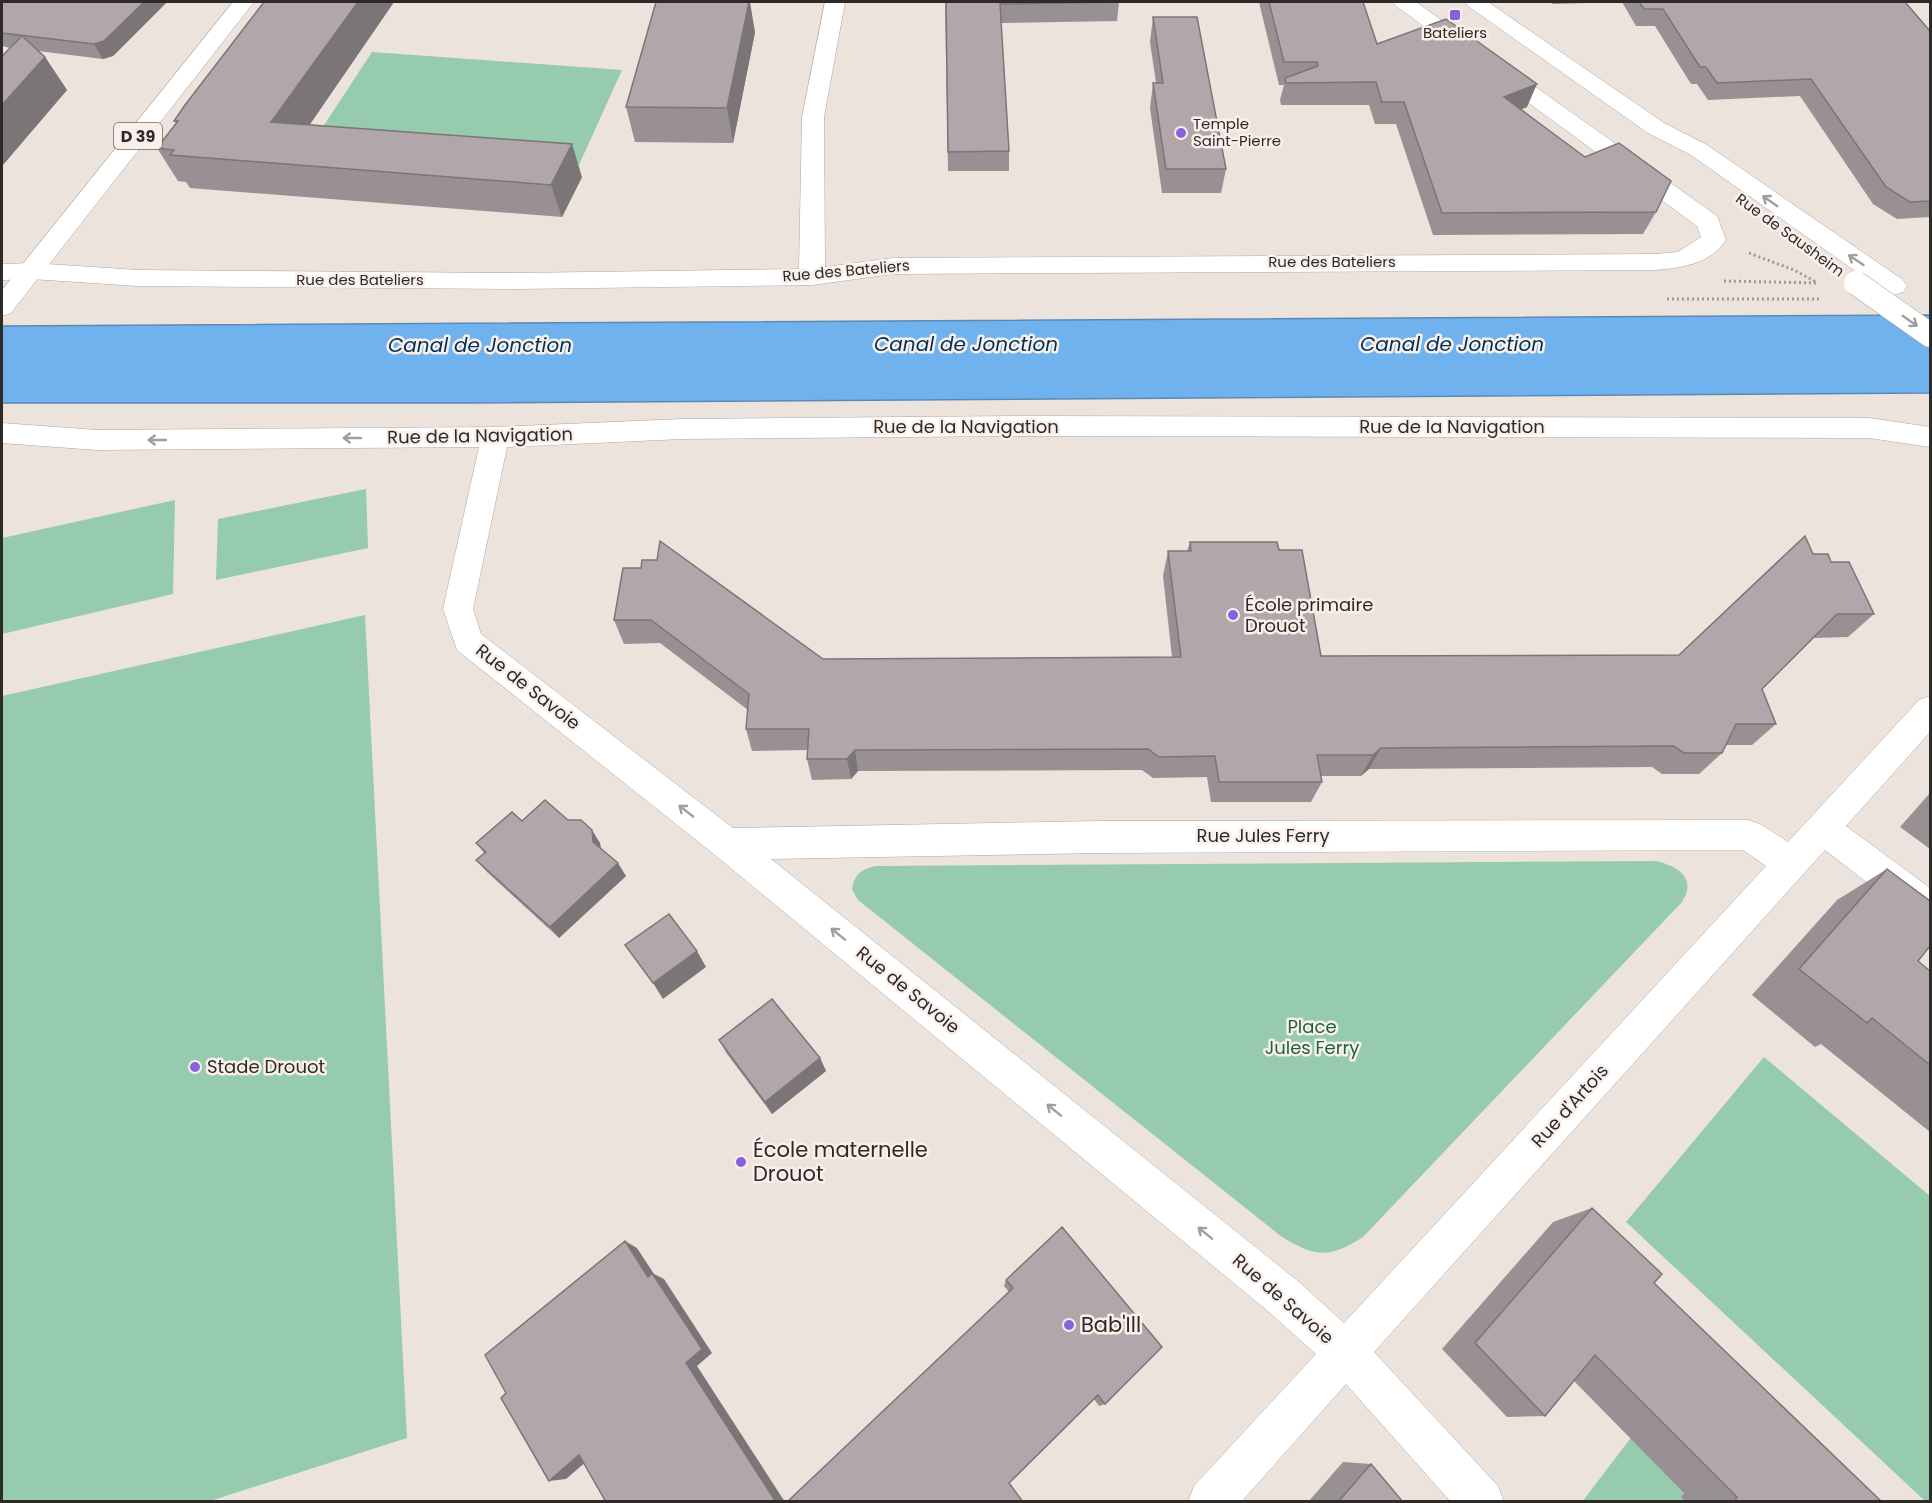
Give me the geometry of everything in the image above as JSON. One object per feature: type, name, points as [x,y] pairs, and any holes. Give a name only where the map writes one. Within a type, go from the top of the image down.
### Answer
[{"type":"street","name":"D 39","points":[[5,291],[31,271],[244,2]]},
{"type":"street","points":[[812,277],[813,117],[835,2]]},
{"type":"street","name":"Rue des Bateliers","points":[[31,271],[138,278],[493,281],[812,277],[893,266],[1655,262],[1684,260],[1714,240],[1708,222],[1403,2]]},
{"type":"street","name":"Rue de Sausheim","points":[[1475,2],[1656,128],[1699,150],[1930,311]]},
{"type":"street","name":"Rue de Sausheim","points":[[1656,128],[1682,155],[1729,191],[1930,335]]},
{"type":"street","name":"Rue de la Navigation","points":[[2,433],[98,440],[495,437],[682,429],[1019,426],[1869,428],[1930,436]]},
{"type":"street","name":"Rue de Savoie","points":[[495,437],[458,609],[468,641],[727,844],[1284,1297],[1346,1353],[1482,1502]]},
{"type":"street","name":"Rue d'Artois","points":[[1210,1502],[1930,710]]},
{"type":"street","points":[[1822,828],[1930,909]]},
{"type":"street","name":"Rue Jules Ferry","points":[[727,844],[1101,837],[1748,835],[1791,863]]},
{"type":"path","points":[[1746,252],[1794,270],[1817,283]]},
{"type":"path","points":[[1724,281],[1827,283]]},
{"type":"green space","points":[[372,52],[622,70],[579,165],[311,145]]},
{"type":"green space","points":[[366,489],[368,548],[216,580],[218,519]]},
{"type":"green space","points":[[175,500],[173,594],[2,634],[2,538]]},
{"type":"green space","name":"Stade Drouot","points":[[365,615],[407,1438],[210,1501],[2,1501],[2,696]]},
{"type":"green space","name":"Place Jules Ferry","points":[[1656,861],[1678,870],[1683,875],[1688,886],[1682,902],[1363,1237],[1340,1249],[1322,1253],[1304,1249],[1282,1237],[858,900],[852,889],[860,873],[876,866]]},
{"type":"green space","points":[[1764,1057],[1930,1196],[1930,1501],[1925,1501],[1626,1222]]},
{"type":"green space","points":[[1633,1435],[1686,1490],[1681,1497],[1685,1501],[1582,1502]]},
{"type":"water","name":"Canal de Jonction","points":[[1930,315],[1930,393],[471,403],[2,403],[2,326]]},
{"type":"building","points":[[2,2],[144,2],[104,41],[94,44],[2,33]]},
{"type":"building","points":[[264,2],[358,2],[271,122],[572,144],[551,185],[170,155],[174,150],[157,148],[178,121],[174,121],[185,105]]},
{"type":"building","points":[[656,2],[749,2],[727,108],[626,107]]},
{"type":"building","points":[[946,2],[1119,2],[1000,4],[1009,151],[948,152]]},
{"type":"building","points":[[1269,2],[1363,2],[1377,44],[1446,19],[1537,84],[1504,97],[1585,157],[1619,143],[1671,181],[1656,212],[1442,213],[1404,102],[1382,102],[1376,82],[1286,83],[1285,78],[1318,66],[1317,62],[1284,62]]},
{"type":"building","points":[[1639,2],[1905,2],[1930,31],[1930,201],[1910,202],[1886,187],[1811,79],[1717,83],[1706,67],[1700,67],[1663,9],[1644,9]]},
{"type":"building","points":[[1153,17],[1197,17],[1226,169],[1166,169],[1153,83],[1163,83]]},
{"type":"building","points":[[22,36],[45,57],[2,105],[2,56]]},
{"type":"building","points":[[1805,536],[1813,554],[1828,554],[1831,562],[1849,562],[1874,614],[1837,614],[1762,689],[1776,724],[1736,724],[1722,753],[1684,753],[1674,746],[1381,748],[1373,755],[1317,755],[1322,782],[1219,782],[1215,756],[1159,757],[1148,749],[855,750],[847,759],[807,759],[809,729],[746,729],[749,694],[651,620],[614,620],[623,568],[641,568],[642,560],[657,560],[660,541],[823,659],[1181,657],[1168,551],[1191,551],[1190,542],[1277,542],[1279,550],[1302,550],[1321,656],[1679,655]]},
{"type":"building","points":[[545,800],[568,820],[581,820],[592,830],[593,842],[618,863],[550,927],[476,860],[486,852],[476,843],[512,812],[522,821]]},
{"type":"building","points":[[1887,869],[1930,901],[1930,946],[1918,961],[1930,971],[1930,1065],[1872,1018],[1867,1023],[1799,969]]},
{"type":"building","points":[[669,914],[697,951],[653,983],[625,945]]},
{"type":"building","points":[[772,999],[820,1058],[765,1102],[719,1040]]},
{"type":"building","points":[[1592,1208],[1662,1274],[1654,1283],[1882,1502],[1734,1502],[1737,1497],[1595,1355],[1545,1416],[1475,1343]]},
{"type":"building","points":[[1062,1227],[1162,1347],[1105,1404],[1098,1395],[1009,1483],[1023,1502],[787,1502],[1013,1288],[1006,1280]]},
{"type":"building","points":[[625,1241],[648,1277],[652,1273],[702,1349],[686,1363],[776,1502],[606,1502],[579,1455],[549,1481],[501,1398],[506,1393],[485,1355]]},
{"type":"building","points":[[1371,1464],[1403,1502],[1338,1502]]},
{"type":"place","name":"Bateliers","points":[[1455,15]]},
{"type":"place","name":"Temple Saint-Pierre","points":[[1181,133]]},
{"type":"place","name":"École primaire Drouot","points":[[1233,615]]},
{"type":"place","name":"Stade Drouot","points":[[195,1067]]},
{"type":"place","name":"École maternelle Drouot","points":[[741,1162]]},
{"type":"place","name":"Bab'Ill","points":[[1069,1325]]}]
